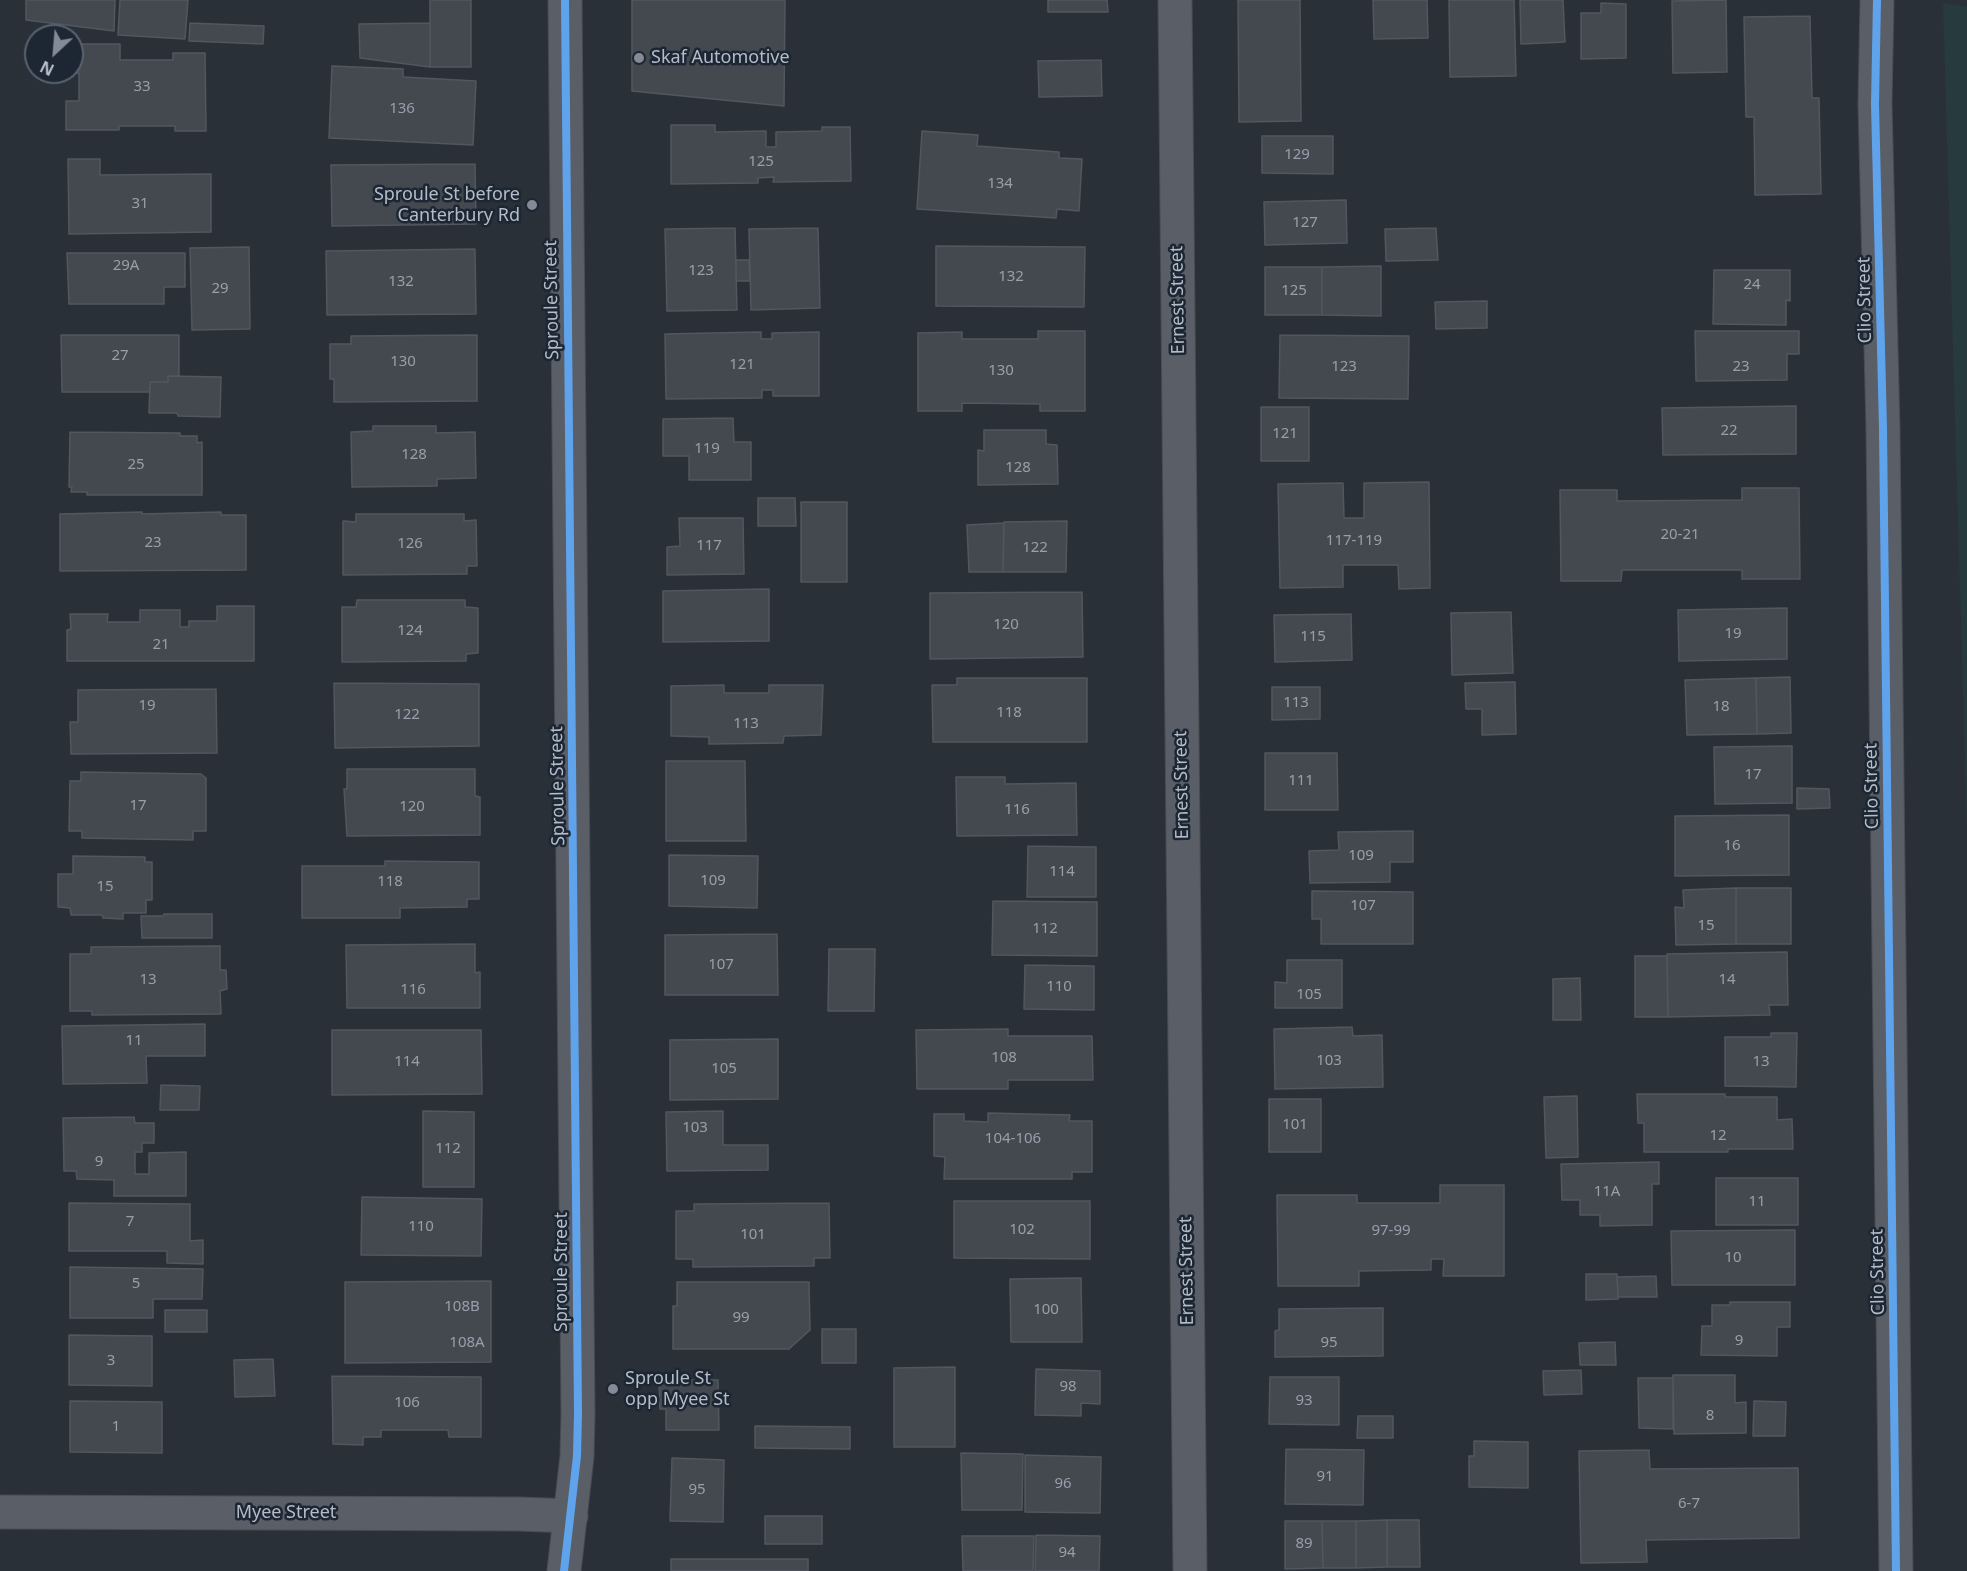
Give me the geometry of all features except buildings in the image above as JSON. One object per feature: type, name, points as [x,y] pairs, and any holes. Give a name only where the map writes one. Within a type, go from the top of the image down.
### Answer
[{"type":"street","name":"Sproule Street","points":[[564,1571],[577,1456],[578,1401],[565,0]]},
{"type":"street","name":"Ernest Street","points":[[1175,0],[1190,1571]]},
{"type":"street","name":"Clio Street","points":[[1877,0],[1875,104],[1883,429],[1896,1571]]},
{"type":"street","name":"Myee Street","points":[[0,1512],[571,1516]]},
{"type":"green space","points":[[1943,3],[1967,7],[1967,832]]},
{"type":"cycle path","points":[[564,1571],[577,1456],[578,1413],[565,0]]},
{"type":"cycle path","points":[[1877,0],[1875,104],[1883,429],[1896,1571]]},
{"type":"place","name":"Skaf Automotive","points":[[639,58]]},
{"type":"place","name":"Sproule St before Canterbury Rd","points":[[532,205]]},
{"type":"place","name":"Sproule St opp Myee St","points":[[613,1389]]}]
